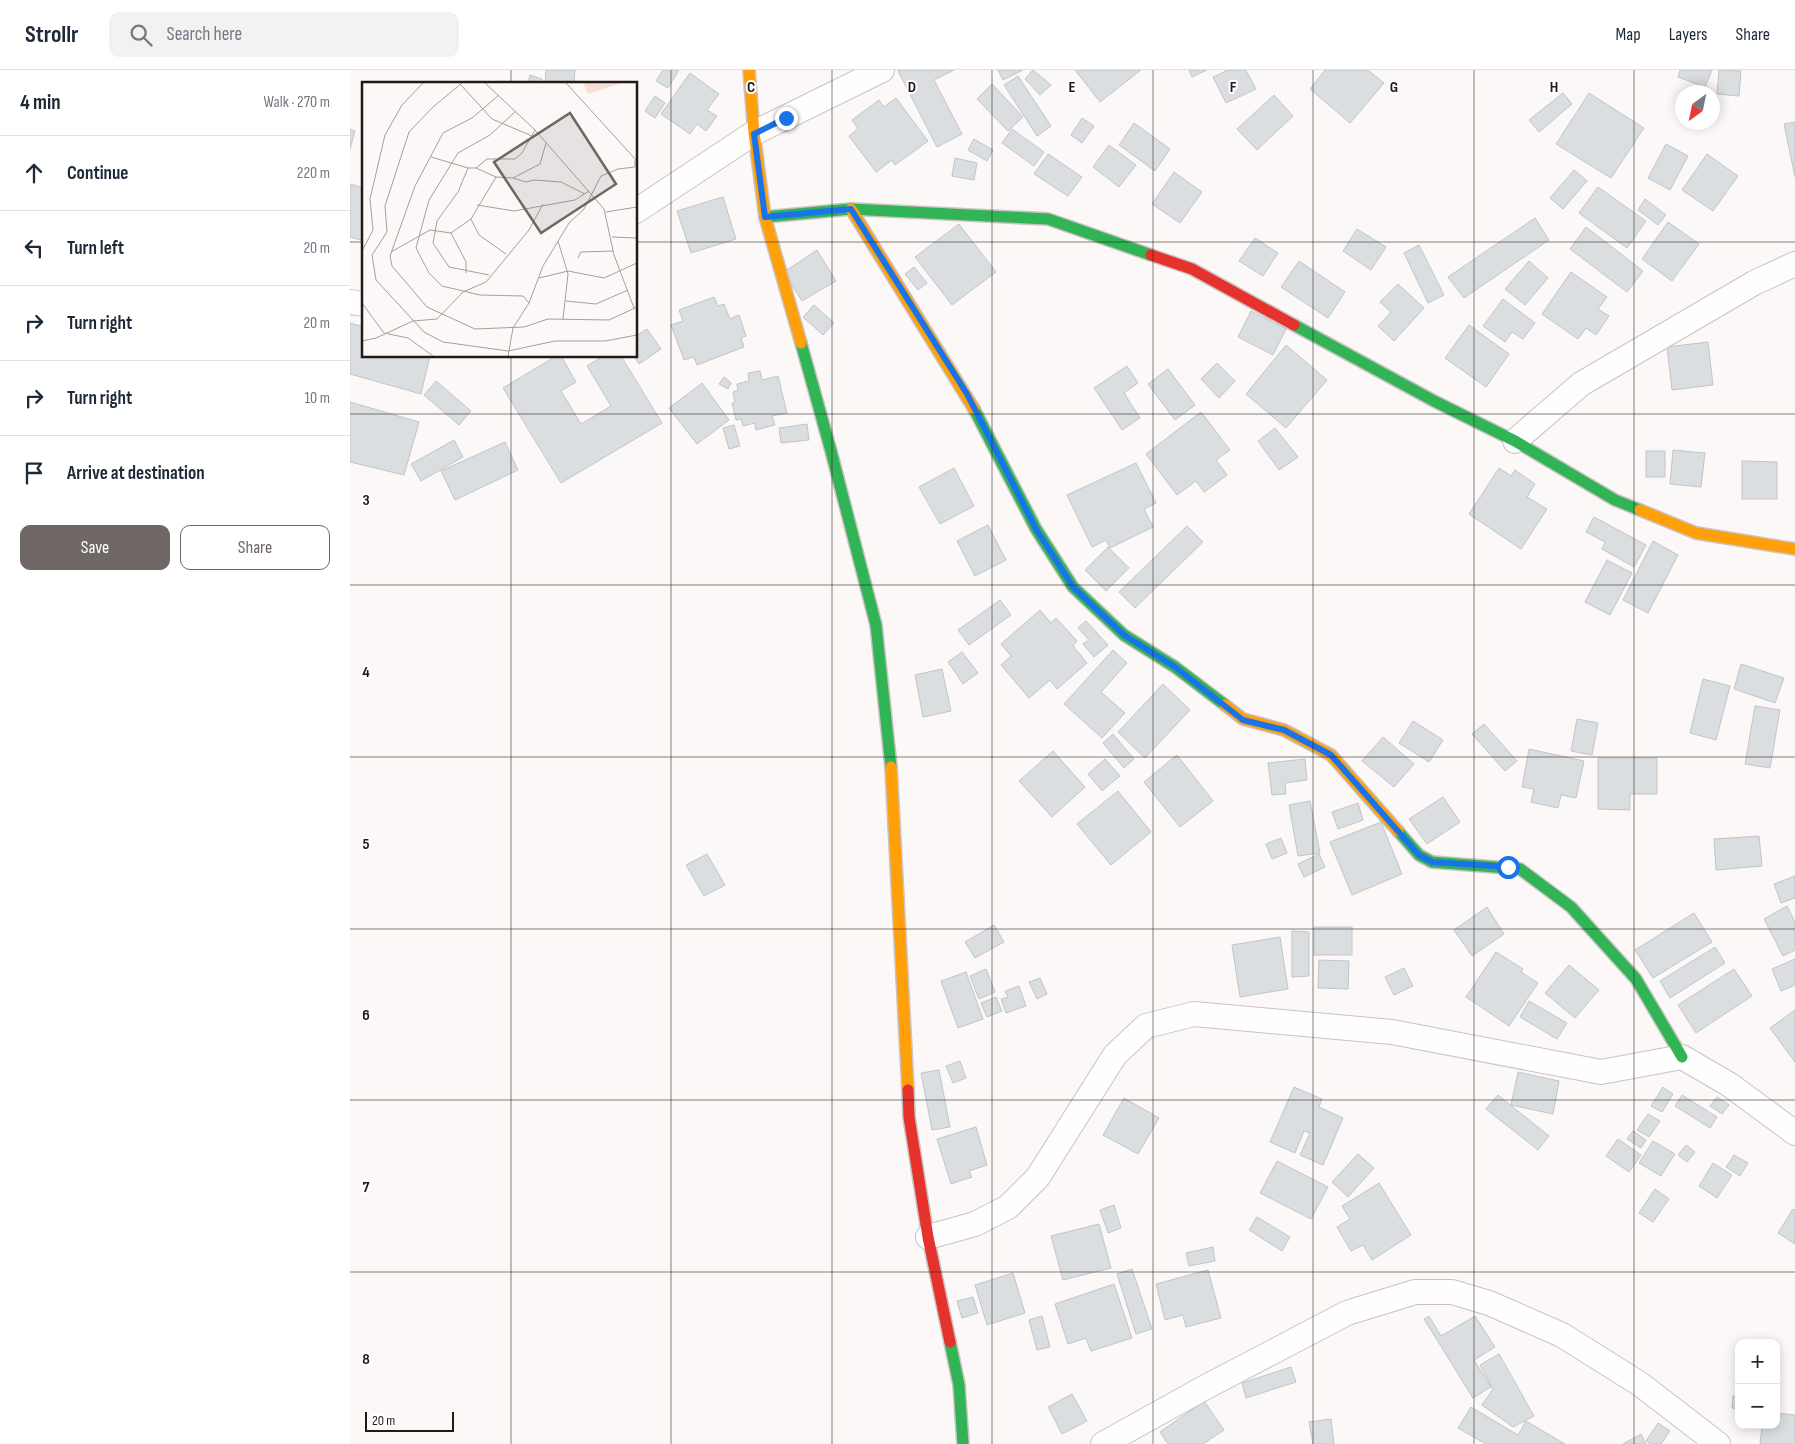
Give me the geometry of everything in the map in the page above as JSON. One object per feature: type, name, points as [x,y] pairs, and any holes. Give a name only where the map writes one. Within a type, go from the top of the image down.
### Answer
[{"type":"street","points":[[749,70],[754,134],[765,217],[832,451],[876,626],[890,753],[909,1117],[928,1237],[959,1385],[963,1444]]},
{"type":"street","points":[[638,210],[754,134],[882,70]]},
{"type":"street","points":[[765,217],[851,209],[1048,219],[1192,269],[1434,401],[1515,441],[1615,500],[1696,532],[1795,549]]},
{"type":"street","points":[[851,209],[967,394],[1036,529],[1073,587],[1124,635],[1175,667],[1243,720],[1284,730],[1331,755],[1419,855],[1432,862],[1520,868],[1543,885],[1571,907],[1636,979],[1682,1057],[1730,1085],[1795,1133]]},
{"type":"street","points":[[1515,441],[1581,384],[1754,283],[1795,264]]},
{"type":"street","points":[[928,1237],[974,1224],[1008,1207],[1038,1177],[1115,1054],[1146,1026],[1194,1014],[1392,1032],[1601,1072],[1682,1057]]},
{"type":"street","points":[[1103,1444],[1202,1389],[1347,1313],[1415,1292],[1452,1292],[1489,1303],[1562,1335],[1640,1384],[1718,1444]]},
{"type":"building","points":[[546,70],[575,70],[574,82],[545,82]]},
{"type":"building","points":[[663,70],[679,70],[668,88],[656,81]]},
{"type":"building","points":[[954,70],[934,80],[962,134],[937,147],[898,71]]},
{"type":"building","points":[[998,70],[1023,70],[1003,80]]},
{"type":"building","points":[[1033,70],[1051,85],[1040,95],[1025,79]]},
{"type":"building","points":[[1075,70],[1141,70],[1100,102]]},
{"type":"building","points":[[1189,70],[1207,70],[1192,77]]},
{"type":"building","points":[[1228,70],[1246,70],[1256,89],[1226,103],[1213,77]]},
{"type":"building","points":[[1325,70],[1368,70],[1384,83],[1350,123],[1310,89]]},
{"type":"building","points":[[1680,70],[1712,70],[1706,85],[1700,85],[1678,77]]},
{"type":"building","points":[[1719,70],[1741,71],[1739,96],[1720,94],[1720,85],[1718,85]]},
{"type":"building","points":[[690,73],[719,94],[707,110],[717,116],[706,131],[697,124],[690,134],[661,114]]},
{"type":"building","points":[[530,75],[542,79],[541,82],[528,82]]},
{"type":"building","points":[[1018,76],[1051,126],[1037,136],[1004,85]]},
{"type":"building","points":[[992,84],[1023,117],[1008,131],[977,99]]},
{"type":"building","points":[[1563,93],[1572,104],[1539,132],[1529,120]]},
{"type":"building","points":[[1589,93],[1644,128],[1611,178],[1556,144]]},
{"type":"building","points":[[1274,95],[1293,116],[1257,150],[1237,129]]},
{"type":"building","points":[[655,96],[665,103],[655,118],[645,111]]},
{"type":"building","points":[[896,98],[928,141],[895,165],[892,160],[876,172],[849,136],[858,129],[852,120],[879,100],[884,107]]},
{"type":"building","points":[[1082,118],[1094,126],[1082,143],[1071,135]]},
{"type":"building","points":[[1795,122],[1795,177],[1784,124]]},
{"type":"building","points":[[1134,123],[1170,149],[1155,171],[1119,145]]},
{"type":"building","points":[[350,129],[355,131],[350,149]]},
{"type":"building","points":[[1012,129],[1044,152],[1034,166],[1002,143]]},
{"type":"building","points":[[974,139],[993,150],[987,161],[968,150]]},
{"type":"building","points":[[1666,144],[1688,156],[1670,190],[1648,178]]},
{"type":"building","points":[[1109,145],[1136,165],[1119,187],[1093,167]]},
{"type":"building","points":[[1048,154],[1082,177],[1068,196],[1034,174]]},
{"type":"building","points":[[1707,154],[1738,176],[1713,211],[1682,190]]},
{"type":"building","points":[[955,158],[977,163],[974,180],[952,176]]},
{"type":"building","points":[[1574,170],[1587,181],[1563,209],[1550,198]]},
{"type":"building","points":[[1174,172],[1202,192],[1180,223],[1152,204]]},
{"type":"building","points":[[350,184],[362,187],[362,240],[350,237]]},
{"type":"building","points":[[1598,187],[1646,221],[1627,248],[1579,213]]},
{"type":"building","points":[[723,197],[736,239],[691,253],[677,211]]},
{"type":"building","points":[[1645,199],[1666,215],[1658,225],[1638,210]]},
{"type":"building","points":[[1535,218],[1549,240],[1464,298],[1448,277]]},
{"type":"building","points":[[1668,222],[1699,244],[1672,281],[1642,259]]},
{"type":"building","points":[[959,224],[996,272],[952,305],[915,257]]},
{"type":"building","points":[[1586,227],[1643,271],[1627,292],[1570,249]]},
{"type":"building","points":[[1357,229],[1386,247],[1371,270],[1343,251]]},
{"type":"building","points":[[1255,238],[1278,253],[1263,276],[1239,261]]},
{"type":"building","points":[[1419,245],[1444,295],[1428,303],[1404,253]]},
{"type":"building","points":[[817,250],[836,281],[802,301],[784,272]]},
{"type":"building","points":[[1299,261],[1345,292],[1328,318],[1281,287]]},
{"type":"building","points":[[1529,261],[1548,278],[1525,305],[1505,289]]},
{"type":"building","points":[[914,267],[927,283],[918,290],[905,274]]},
{"type":"building","points":[[1571,272],[1607,297],[1598,309],[1609,316],[1596,335],[1586,328],[1578,339],[1542,314]]},
{"type":"building","points":[[1398,284],[1424,308],[1394,341],[1378,326],[1391,312],[1380,302]]},
{"type":"building","points":[[714,297],[718,306],[724,304],[730,319],[739,315],[746,336],[741,338],[744,347],[697,365],[694,357],[684,360],[671,325],[683,321],[679,310]]},
{"type":"building","points":[[1503,299],[1535,323],[1523,339],[1512,332],[1505,342],[1483,326]]},
{"type":"building","points":[[814,305],[834,323],[823,335],[803,317]]},
{"type":"building","points":[[1251,311],[1286,329],[1273,355],[1238,337]]},
{"type":"building","points":[[350,323],[362,326],[362,358],[430,358],[421,394],[350,374]]},
{"type":"building","points":[[1469,325],[1509,354],[1486,387],[1445,358]]},
{"type":"building","points":[[647,329],[661,349],[639,364],[635,358],[638,358],[638,335]]},
{"type":"building","points":[[1708,342],[1713,385],[1672,390],[1667,347]]},
{"type":"building","points":[[1286,345],[1327,380],[1286,428],[1246,394]]},
{"type":"building","points":[[553,358],[562,358],[576,382],[561,391],[581,424],[611,406],[587,366],[600,358],[622,358],[662,423],[561,483],[503,388]]},
{"type":"building","points":[[1217,363],[1235,381],[1219,398],[1201,379]]},
{"type":"building","points":[[1127,366],[1138,383],[1124,393],[1140,418],[1122,430],[1094,388]]},
{"type":"building","points":[[1168,369],[1195,405],[1175,420],[1148,384]]},
{"type":"building","points":[[760,371],[762,380],[778,376],[787,413],[772,416],[775,425],[756,430],[755,423],[743,426],[741,419],[736,420],[732,403],[735,403],[733,392],[738,390],[737,384],[749,381],[748,373]]},
{"type":"building","points":[[724,377],[731,383],[728,389],[719,384]]},
{"type":"building","points":[[436,381],[471,411],[459,425],[424,395]]},
{"type":"building","points":[[702,383],[729,420],[697,444],[669,408]]},
{"type":"building","points":[[350,402],[419,422],[404,475],[350,462]]},
{"type":"building","points":[[1201,412],[1230,450],[1216,460],[1227,475],[1204,492],[1196,481],[1177,495],[1146,454]]},
{"type":"building","points":[[807,424],[809,440],[781,443],[779,428]]},
{"type":"building","points":[[734,425],[740,446],[729,449],[723,428]]},
{"type":"building","points":[[1275,428],[1298,457],[1279,470],[1258,441]]},
{"type":"building","points":[[454,440],[463,457],[421,481],[411,464]]},
{"type":"building","points":[[505,442],[518,470],[455,500],[441,471]]},
{"type":"building","points":[[1673,450],[1705,453],[1701,487],[1670,484]]},
{"type":"building","points":[[1646,451],[1665,451],[1665,477],[1646,477]]},
{"type":"building","points":[[1742,461],[1777,462],[1777,499],[1742,499]]},
{"type":"building","points":[[1136,463],[1156,503],[1144,509],[1153,527],[1110,548],[1106,540],[1092,547],[1067,495]]},
{"type":"building","points":[[954,468],[974,506],[940,524],[919,487]]},
{"type":"building","points":[[1499,468],[1511,476],[1515,470],[1535,484],[1527,497],[1547,509],[1521,549],[1469,514]]},
{"type":"building","points":[[1594,517],[1646,545],[1634,567],[1602,549],[1605,542],[1586,532]]},
{"type":"building","points":[[988,525],[1006,560],[975,576],[957,541]]},
{"type":"building","points":[[1187,526],[1203,542],[1135,608],[1119,592]]},
{"type":"building","points":[[1653,541],[1678,555],[1648,613],[1623,600]]},
{"type":"building","points":[[1108,547],[1129,568],[1106,591],[1085,570]]},
{"type":"building","points":[[1607,560],[1632,573],[1610,615],[1585,602]]},
{"type":"building","points":[[1000,600],[1011,615],[969,645],[958,630]]},
{"type":"building","points":[[1040,610],[1051,623],[1056,618],[1077,641],[1073,646],[1087,663],[1057,689],[1050,680],[1029,698],[1001,665],[1011,656],[1001,644]]},
{"type":"building","points":[[1086,621],[1108,645],[1094,657],[1083,644],[1089,640],[1078,628]]},
{"type":"building","points":[[1113,650],[1127,663],[1101,692],[1125,713],[1102,738],[1064,704]]},
{"type":"building","points":[[962,652],[978,673],[963,684],[948,662]]},
{"type":"building","points":[[1741,664],[1784,678],[1775,703],[1734,689]]},
{"type":"building","points":[[942,669],[951,711],[923,717],[915,675]]},
{"type":"building","points":[[1703,679],[1730,686],[1716,740],[1690,733]]},
{"type":"building","points":[[1163,684],[1190,710],[1145,758],[1118,732]]},
{"type":"building","points":[[1755,706],[1780,710],[1770,768],[1745,764]]},
{"type":"building","points":[[1577,719],[1598,723],[1592,755],[1571,751]]},
{"type":"building","points":[[1413,721],[1443,740],[1429,762],[1399,743]]},
{"type":"building","points":[[1484,724],[1517,761],[1505,771],[1472,734]]},
{"type":"building","points":[[1113,734],[1134,759],[1124,768],[1103,743]]},
{"type":"building","points":[[1383,737],[1414,764],[1394,787],[1362,761]]},
{"type":"building","points":[[1529,749],[1584,761],[1576,798],[1561,795],[1558,808],[1531,802],[1534,789],[1522,787]]},
{"type":"building","points":[[1053,751],[1085,787],[1052,817],[1019,781]]},
{"type":"building","points":[[1177,755],[1213,801],[1180,827],[1144,782]]},
{"type":"building","points":[[1598,758],[1657,758],[1657,794],[1630,794],[1630,810],[1598,809]]},
{"type":"building","points":[[1105,759],[1120,776],[1102,791],[1088,774]]},
{"type":"building","points":[[1305,759],[1307,780],[1285,783],[1286,794],[1272,795],[1268,763]]},
{"type":"building","points":[[1118,791],[1151,832],[1111,865],[1077,824]]},
{"type":"building","points":[[1443,797],[1460,822],[1427,844],[1409,819]]},
{"type":"building","points":[[1310,801],[1320,853],[1298,856],[1289,805]]},
{"type":"building","points":[[1358,803],[1363,820],[1338,829],[1332,812]]},
{"type":"building","points":[[1381,822],[1402,874],[1352,895],[1330,842]]},
{"type":"building","points":[[1759,836],[1762,866],[1716,870],[1714,839]]},
{"type":"building","points":[[1281,838],[1287,853],[1272,859],[1266,844]]},
{"type":"building","points":[[707,854],[725,885],[704,896],[686,865]]},
{"type":"building","points":[[1319,854],[1325,867],[1304,877],[1298,864]]},
{"type":"building","points":[[1795,876],[1795,898],[1781,903],[1774,884]]},
{"type":"building","points":[[1787,906],[1795,922],[1795,950],[1783,956],[1764,919]]},
{"type":"building","points":[[1487,907],[1504,934],[1472,956],[1454,930]]},
{"type":"building","points":[[1694,913],[1712,942],[1653,978],[1635,950]]},
{"type":"building","points":[[994,925],[1004,942],[975,958],[965,942]]},
{"type":"building","points":[[1314,927],[1352,927],[1352,955],[1314,955]]},
{"type":"building","points":[[1292,931],[1309,932],[1309,976],[1292,977]]},
{"type":"building","points":[[1280,937],[1288,989],[1240,997],[1232,945]]},
{"type":"building","points":[[1715,947],[1725,963],[1670,998],[1660,981]]},
{"type":"building","points":[[1496,952],[1523,969],[1521,972],[1538,983],[1509,1026],[1466,997]]},
{"type":"building","points":[[1795,959],[1795,985],[1781,991],[1772,969]]},
{"type":"building","points":[[1319,960],[1349,961],[1348,989],[1318,988]]},
{"type":"building","points":[[1569,965],[1599,990],[1575,1018],[1545,993]]},
{"type":"building","points":[[1404,968],[1413,986],[1394,995],[1385,977]]},
{"type":"building","points":[[986,969],[995,992],[979,999],[970,976]]},
{"type":"building","points":[[1734,969],[1752,996],[1696,1033],[1678,1005]]},
{"type":"building","points":[[966,972],[983,1019],[958,1028],[941,981]]},
{"type":"building","points":[[1040,978],[1047,994],[1037,999],[1029,982]]},
{"type":"building","points":[[1019,986],[1026,1006],[1006,1013],[1001,999],[1008,997],[1005,991]]},
{"type":"building","points":[[996,997],[1002,1011],[987,1017],[981,1003]]},
{"type":"building","points":[[1529,1001],[1567,1023],[1557,1039],[1520,1017]]},
{"type":"building","points":[[1795,1010],[1795,1062],[1770,1028]]},
{"type":"building","points":[[960,1061],[966,1078],[953,1083],[946,1066]]},
{"type":"building","points":[[939,1070],[950,1127],[932,1130],[921,1073]]},
{"type":"building","points":[[1518,1072],[1559,1081],[1553,1114],[1511,1105]]},
{"type":"building","points":[[1294,1087],[1322,1099],[1319,1107],[1343,1118],[1323,1165],[1300,1155],[1310,1133],[1304,1131],[1295,1153],[1270,1142]]},
{"type":"building","points":[[1663,1087],[1673,1094],[1662,1112],[1651,1106]]},
{"type":"building","points":[[1498,1095],[1549,1136],[1538,1150],[1486,1109]]},
{"type":"building","points":[[1682,1095],[1717,1117],[1710,1128],[1675,1106]]},
{"type":"building","points":[[1717,1097],[1729,1105],[1722,1114],[1710,1106]]},
{"type":"building","points":[[1124,1098],[1159,1118],[1138,1154],[1103,1135]]},
{"type":"building","points":[[1648,1114],[1660,1121],[1649,1137],[1637,1130]]},
{"type":"building","points":[[976,1127],[987,1165],[969,1171],[972,1177],[951,1184],[937,1139]]},
{"type":"building","points":[[1633,1131],[1646,1140],[1641,1148],[1627,1139]]},
{"type":"building","points":[[1618,1139],[1641,1155],[1629,1172],[1606,1156]]},
{"type":"building","points":[[1653,1141],[1675,1154],[1661,1176],[1639,1163]]},
{"type":"building","points":[[1686,1145],[1695,1152],[1687,1162],[1678,1155]]},
{"type":"building","points":[[1358,1154],[1374,1168],[1348,1197],[1332,1182]]},
{"type":"building","points":[[1734,1155],[1748,1163],[1740,1176],[1726,1167]]},
{"type":"building","points":[[1277,1161],[1328,1187],[1311,1219],[1260,1193]]},
{"type":"building","points":[[1713,1163],[1732,1175],[1717,1198],[1699,1186]]},
{"type":"building","points":[[1379,1183],[1411,1235],[1372,1260],[1363,1245],[1351,1251],[1337,1227],[1350,1219],[1342,1206]]},
{"type":"building","points":[[1655,1189],[1669,1199],[1653,1222],[1639,1213]]},
{"type":"building","points":[[1114,1205],[1121,1228],[1108,1233],[1100,1210]]},
{"type":"building","points":[[1793,1209],[1795,1210],[1795,1244],[1778,1233]]},
{"type":"building","points":[[1257,1217],[1290,1237],[1282,1251],[1249,1230]]},
{"type":"building","points":[[1099,1224],[1111,1268],[1063,1280],[1051,1236]]},
{"type":"building","points":[[1213,1247],[1215,1261],[1189,1266],[1186,1253]]},
{"type":"building","points":[[1132,1269],[1152,1329],[1136,1334],[1117,1274]]},
{"type":"building","points":[[1208,1270],[1221,1318],[1186,1327],[1183,1315],[1165,1320],[1156,1284]]},
{"type":"building","points":[[1013,1273],[1025,1313],[987,1325],[975,1285]]},
{"type":"building","points":[[1114,1284],[1132,1338],[1091,1351],[1086,1338],[1068,1344],[1055,1304]]},
{"type":"building","points":[[973,1297],[978,1313],[962,1318],[957,1301]]},
{"type":"building","points":[[1042,1316],[1050,1347],[1037,1350],[1029,1320]]},
{"type":"building","points":[[1429,1316],[1441,1336],[1475,1316],[1495,1347],[1474,1360],[1491,1387],[1473,1398],[1424,1319]]},
{"type":"building","points":[[1499,1354],[1534,1416],[1513,1427],[1482,1405],[1493,1389],[1480,1365]]},
{"type":"building","points":[[1291,1367],[1296,1382],[1246,1398],[1242,1383]]},
{"type":"building","points":[[1072,1394],[1087,1421],[1062,1434],[1048,1407]]},
{"type":"building","points":[[1733,1396],[1735,1396],[1735,1408],[1732,1408]]},
{"type":"building","points":[[1204,1401],[1224,1430],[1203,1444],[1168,1444],[1160,1432]]},
{"type":"building","points":[[1471,1407],[1518,1435],[1526,1421],[1565,1444],[1486,1444],[1458,1428]]},
{"type":"building","points":[[1780,1413],[1795,1415],[1795,1444],[1760,1444],[1762,1429],[1780,1429]]},
{"type":"building","points":[[1331,1419],[1334,1444],[1313,1444],[1309,1422]]},
{"type":"building","points":[[1658,1423],[1670,1431],[1661,1444],[1651,1444],[1646,1441]]},
{"type":"building","points":[[1641,1434],[1646,1444],[1623,1444]]},
{"type":"traffic: fast","points":[[765,217],[851,209],[1048,219],[1151,255]]},
{"type":"traffic: fast","points":[[1294,325],[1434,401],[1515,441],[1615,500],[1640,510]]},
{"type":"traffic: fast","points":[[801,343],[876,625],[891,767]]},
{"type":"traffic: fast","points":[[974,409],[1036,529],[1073,587],[1124,635],[1175,667],[1225,705]]},
{"type":"traffic: fast","points":[[1398,831],[1419,855],[1432,862],[1520,869],[1571,907],[1636,979],[1682,1057]]},
{"type":"traffic: fast","points":[[950,1342],[959,1385],[963,1444]]},
{"type":"traffic: slow","points":[[749,70],[754,133],[765,217],[801,343]]},
{"type":"traffic: slow","points":[[851,209],[974,409]]},
{"type":"traffic: slow","points":[[1640,510],[1696,533],[1795,549]]},
{"type":"traffic: slow","points":[[1225,705],[1243,719],[1284,730],[1331,755],[1398,831]]},
{"type":"traffic: slow","points":[[891,767],[908,1090]]},
{"type":"traffic: jam","points":[[1151,255],[1192,269],[1294,325]]},
{"type":"traffic: jam","points":[[908,1090],[909,1117],[928,1237],[950,1342]]},
{"type":"route","points":[[786,118],[754,134],[765,217],[851,209],[967,394],[1036,529],[1073,587],[1124,635],[1175,667],[1243,720],[1284,730],[1331,755],[1419,855],[1432,862],[1454,865],[1495,865],[1508,867]]}]
